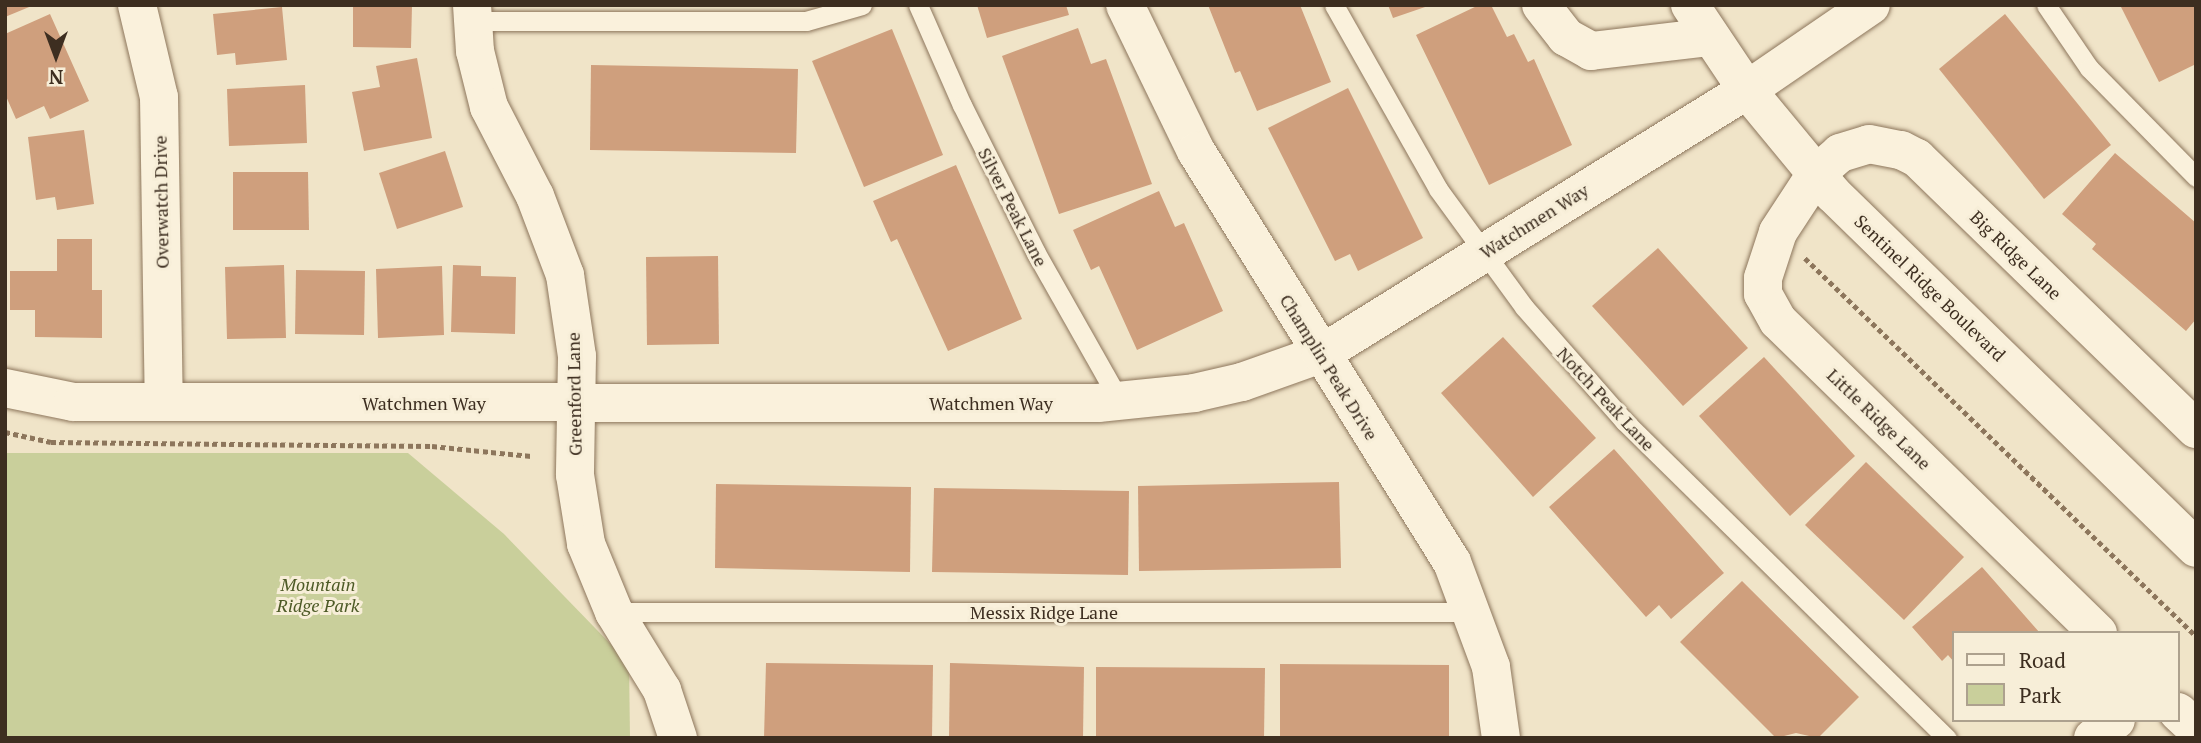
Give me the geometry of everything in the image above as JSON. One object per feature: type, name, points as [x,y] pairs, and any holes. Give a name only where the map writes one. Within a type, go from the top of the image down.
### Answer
[{"type":"street","name":"Overwatch Drive","points":[[137,5],[159,97],[164,402]]},
{"type":"street","name":"Champlin Peak Drive","points":[[1125,5],[1196,151],[1452,562],[1474,612],[1491,667],[1501,738]]},
{"type":"street","points":[[1541,5],[1566,37],[1591,51],[1710,37]]},
{"type":"street","name":"Sentinel Ridge Boulevard","points":[[1690,5],[1747,90],[1816,174],[2196,548]]},
{"type":"street","name":"Watchmen Way","points":[[5,388],[73,402],[1121,403],[1242,382],[1321,354],[1747,90],[1871,5]]},
{"type":"street","name":"Greenford Lane","points":[[472,13],[489,107],[535,196],[565,275],[577,356],[578,510],[598,579],[614,612],[662,690],[678,738]]},
{"type":"street","name":"Big Ridge Lane","points":[[1816,174],[1840,153],[1869,144],[1892,147],[1917,158],[2196,429]]},
{"type":"street","name":"Little Ridge Lane","points":[[1816,174],[1786,216],[1766,263],[1763,294],[1769,308],[2096,631]]},
{"type":"street","points":[[2180,714],[2196,729]]},
{"type":"street","points":[[2093,738],[2113,722]]},
{"type":"lane","points":[[472,13],[806,21],[862,5]]},
{"type":"lane","name":"Silver Peak Lane","points":[[918,5],[1029,241],[1121,403]]},
{"type":"lane","name":"Notch Peak Lane","points":[[1334,5],[1397,123],[1482,253],[1624,421],[1947,738]]},
{"type":"lane","points":[[2046,5],[2110,93],[2196,177]]},
{"type":"lane","name":"Messix Ridge Lane","points":[[614,612],[1474,612]]},
{"type":"path","points":[[1804,257],[2196,636]]},
{"type":"path","points":[[5,432],[51,442],[432,446],[531,457]]},
{"type":"green space","name":"Mountain Ridge Park","points":[[5,453],[408,453],[504,534],[629,663],[630,738],[5,738]]},
{"type":"building","points":[[5,5],[34,5],[5,17]]},
{"type":"building","points":[[353,5],[412,5],[411,48],[353,47]]},
{"type":"building","points":[[977,5],[1066,5],[1069,15],[987,38]]},
{"type":"building","points":[[1208,5],[1300,5],[1331,82],[1257,111],[1240,71],[1235,73]]},
{"type":"building","points":[[1388,5],[1428,5],[1428,6],[1393,18]]},
{"type":"building","points":[[1479,5],[1491,5],[1507,37],[1514,34],[1528,62],[1534,59],[1572,145],[1489,185],[1416,35]]},
{"type":"building","points":[[2120,5],[2196,5],[2196,64],[2159,82]]},
{"type":"building","points":[[282,7],[287,60],[236,65],[235,53],[217,55],[213,14]]},
{"type":"building","points":[[50,14],[89,101],[50,119],[44,106],[16,119],[5,94],[5,34]]},
{"type":"building","points":[[2005,14],[2111,145],[2044,199],[1939,69]]},
{"type":"building","points":[[1078,28],[1091,64],[1106,59],[1152,184],[1059,214],[1002,56]]},
{"type":"building","points":[[892,29],[943,155],[864,187],[812,61]]},
{"type":"building","points":[[417,58],[432,138],[364,151],[352,92],[380,87],[376,66]]},
{"type":"building","points":[[591,65],[798,69],[796,153],[590,150]]},
{"type":"building","points":[[305,85],[307,143],[229,146],[227,89]]},
{"type":"building","points":[[1348,88],[1423,238],[1358,271],[1350,254],[1335,261],[1268,128]]},
{"type":"building","points":[[84,130],[94,204],[57,210],[55,197],[36,200],[28,137]]},
{"type":"building","points":[[445,151],[463,207],[397,229],[379,173]]},
{"type":"building","points":[[2115,153],[2196,223],[2196,319],[2186,331],[2092,249],[2096,244],[2062,214]]},
{"type":"building","points":[[956,165],[1022,319],[948,351],[897,239],[891,242],[873,201]]},
{"type":"building","points":[[233,172],[308,172],[309,230],[233,230]]},
{"type":"building","points":[[1159,191],[1175,227],[1184,223],[1223,311],[1137,350],[1099,266],[1091,270],[1073,230]]},
{"type":"building","points":[[57,239],[92,239],[92,290],[102,290],[102,338],[35,337],[35,310],[10,310],[10,271],[57,271]]},
{"type":"building","points":[[1658,248],[1748,348],[1683,406],[1592,306]]},
{"type":"building","points":[[718,256],[719,344],[647,345],[646,257]]},
{"type":"building","points":[[284,265],[286,338],[227,339],[225,267]]},
{"type":"building","points":[[453,265],[481,266],[481,276],[516,277],[515,334],[451,332]]},
{"type":"building","points":[[442,266],[444,335],[378,338],[376,269]]},
{"type":"building","points":[[296,270],[365,271],[364,335],[295,334]]},
{"type":"building","points":[[1503,337],[1596,438],[1533,497],[1441,393]]},
{"type":"building","points":[[1764,357],[1855,456],[1790,516],[1699,416]]},
{"type":"building","points":[[1614,449],[1724,573],[1671,619],[1659,605],[1646,617],[1549,507]]},
{"type":"building","points":[[1866,462],[1964,557],[1904,620],[1805,525]]},
{"type":"building","points":[[1339,482],[1341,568],[1139,571],[1138,486]]},
{"type":"building","points":[[716,484],[911,487],[910,572],[715,568]]},
{"type":"building","points":[[934,488],[1129,491],[1128,575],[932,572]]},
{"type":"building","points":[[1982,567],[2038,631],[1952,631],[1952,660],[1948,655],[1942,661],[1912,627]]},
{"type":"building","points":[[1742,581],[1859,697],[1818,738],[1796,733],[1776,738],[1680,642]]},
{"type":"building","points":[[766,663],[933,665],[932,738],[764,738]]},
{"type":"building","points":[[950,663],[1084,667],[1083,738],[949,738]]},
{"type":"building","points":[[1280,664],[1449,665],[1449,738],[1280,738]]},
{"type":"building","points":[[1096,667],[1265,668],[1264,738],[1096,738]]}]
